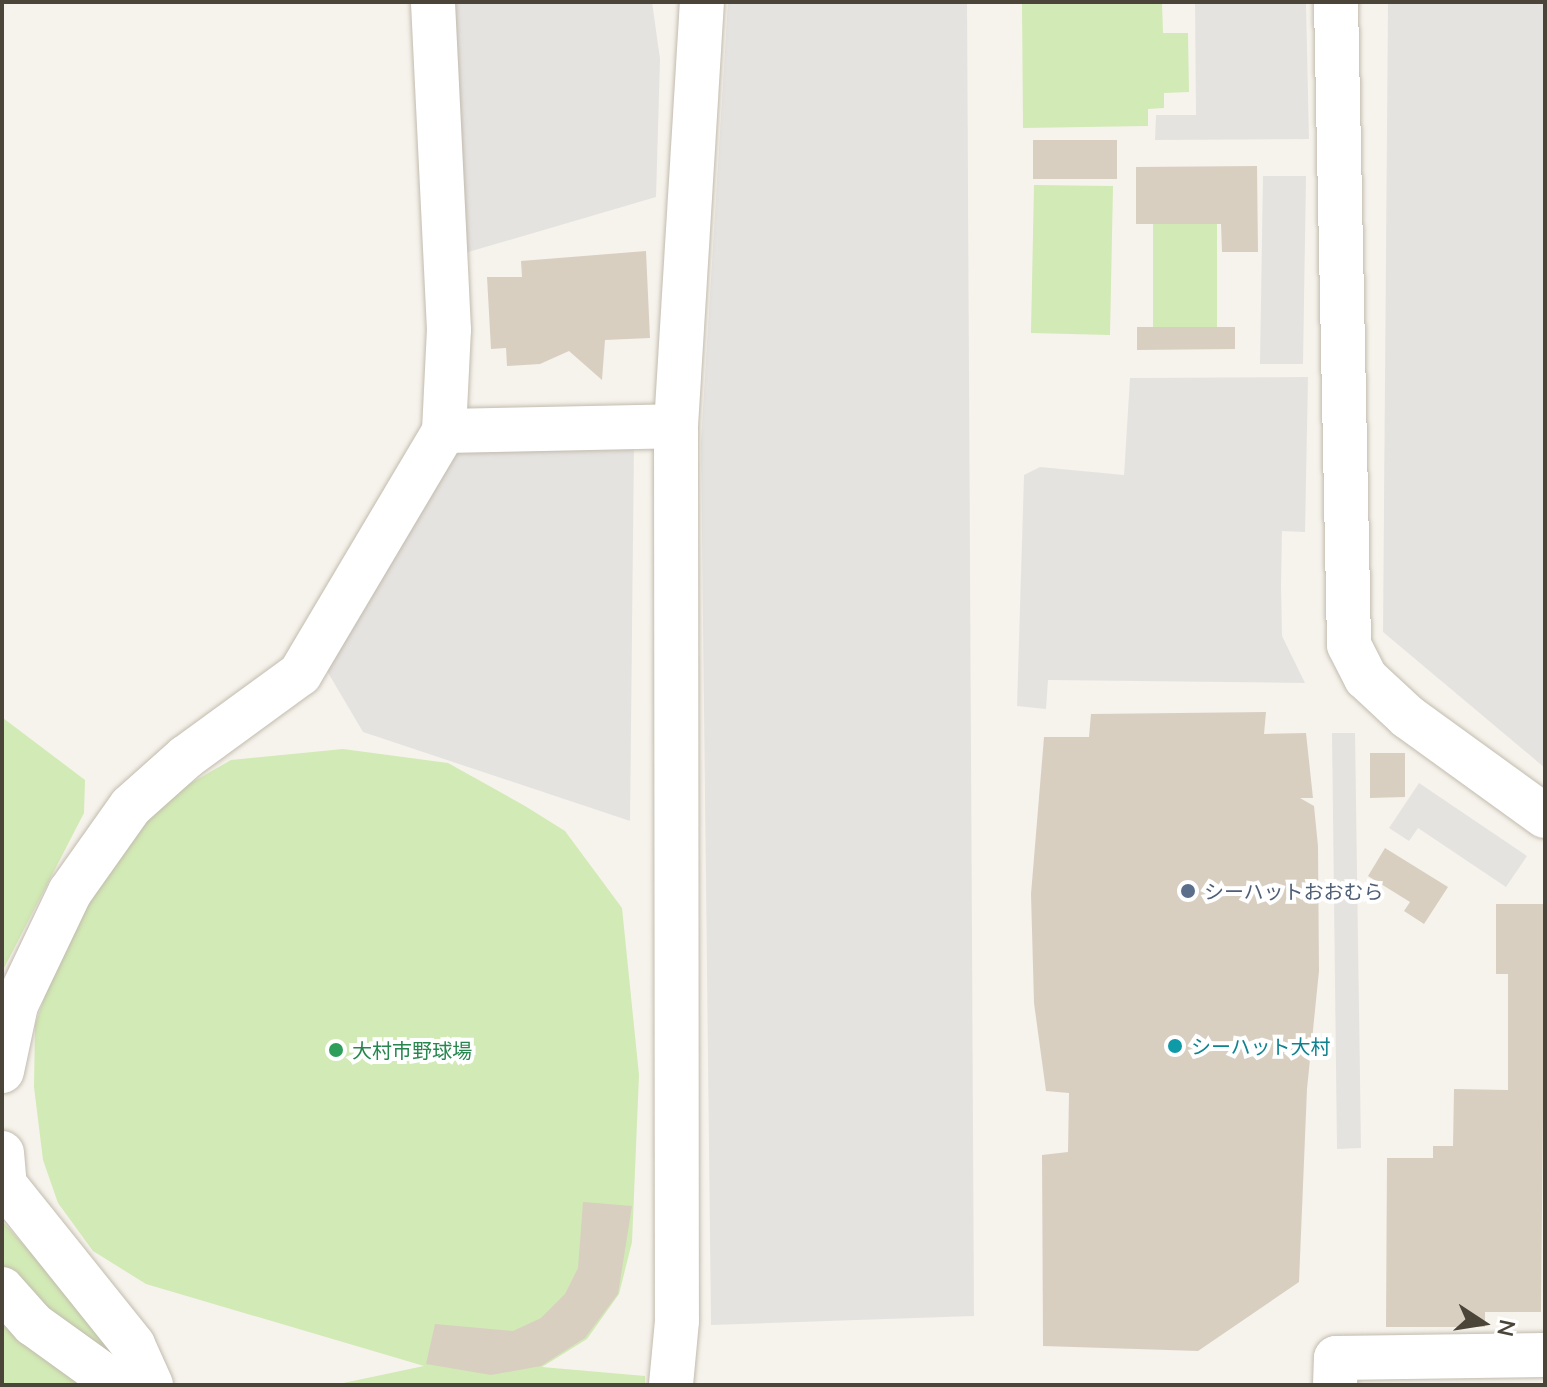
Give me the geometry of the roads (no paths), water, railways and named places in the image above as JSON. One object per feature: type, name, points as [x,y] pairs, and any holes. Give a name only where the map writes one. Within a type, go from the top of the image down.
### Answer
[{"type":"street","points":[[2,1071],[16,1005],[70,892],[131,806],[186,757],[300,674],[444,431],[449,330],[433,2]]},
{"type":"street","points":[[671,1385],[677,1321],[676,426],[702,2]]},
{"type":"street","points":[[1336,2],[1349,645],[1366,678],[1408,717],[1545,816]]},
{"type":"street","points":[[444,431],[676,426]]},
{"type":"street","points":[[2,1153],[5,1185],[133,1345],[151,1385]]},
{"type":"street","points":[[2,1289],[33,1324],[118,1385]]},
{"type":"street","points":[[1335,1385],[1336,1358],[1545,1355]]},
{"type":"place","name":"シーハットおおむら","points":[[1188,891]]},
{"type":"place","name":"シーハット大村","points":[[1175,1046]]},
{"type":"place","name":"大村市野球場","points":[[336,1050]]}]
